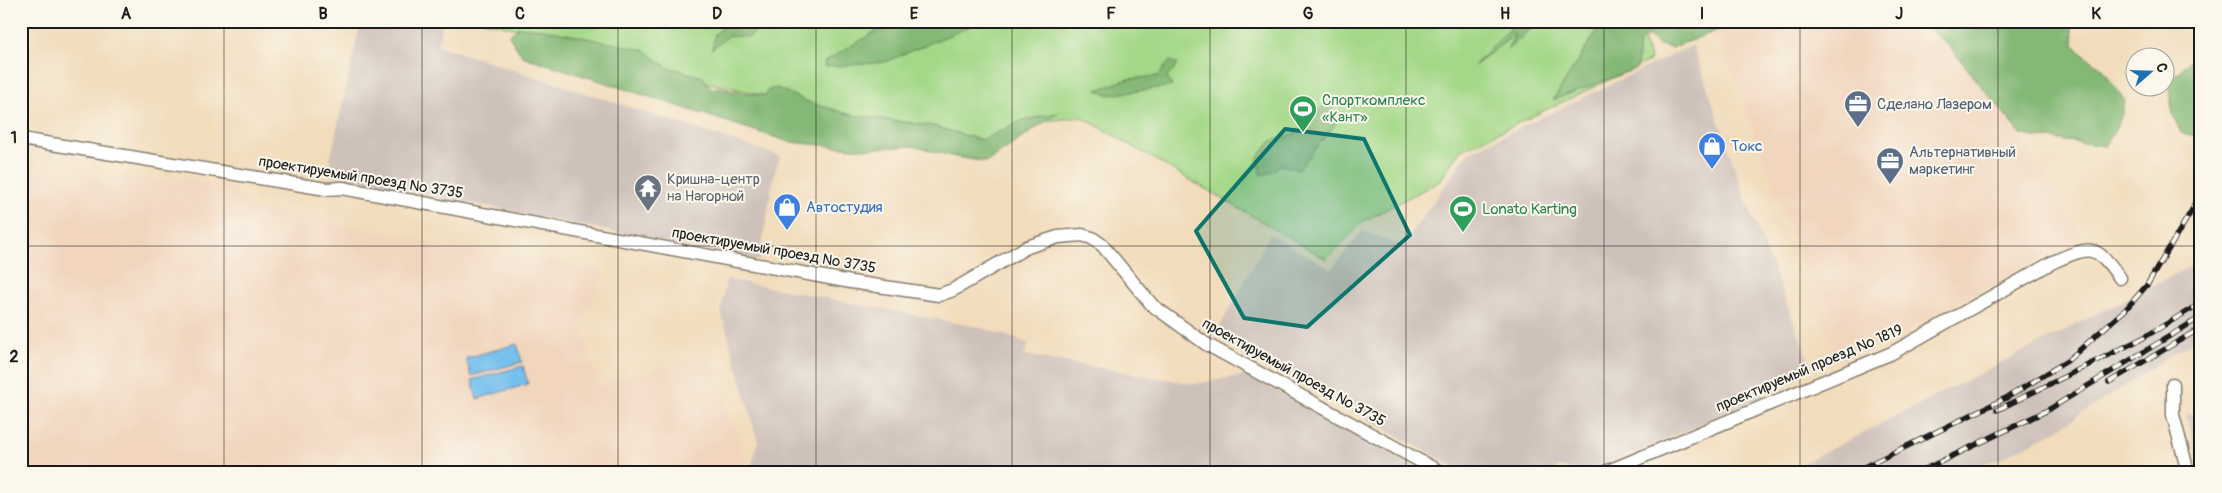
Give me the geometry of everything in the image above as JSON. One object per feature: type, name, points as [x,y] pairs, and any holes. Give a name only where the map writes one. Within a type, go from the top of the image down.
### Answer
[{"type":"street","name":"проектируемый проезд № 3735","points":[[21,139],[326,189],[342,188],[851,282],[939,295],[953,290],[1027,247],[1058,237],[1082,235],[1092,238],[1102,245],[1152,305],[1206,344],[1440,472]]},
{"type":"street","name":"проектируемый проезд № 1819","points":[[1606,472],[1892,352],[2053,262],[2080,251],[2092,250],[2098,253],[2105,258],[2120,278]]},
{"type":"street","points":[[2173,384],[2172,415],[2188,472]]},
{"type":"highlighted area","points":[[1285,129],[1364,139],[1410,235],[1307,327],[1244,318],[1196,231]]},
{"type":"shaded area","points":[[361,21],[418,21],[442,26],[437,45],[780,156],[774,175],[759,261],[327,174]]},
{"type":"shaded area","points":[[1736,21],[1876,21],[1953,46],[2029,148],[2081,236],[1891,340],[1838,362],[1717,31]]},
{"type":"shaded area","points":[[1693,45],[1742,190],[1811,366],[1762,385],[1763,399],[1587,472],[1558,467],[1554,472],[1464,472],[1368,420],[1368,412],[1216,334],[1270,234],[1331,269],[1363,231],[1402,246],[1468,153]]},
{"type":"shaded area","points":[[21,172],[189,181],[232,186],[244,201],[254,208],[494,255],[495,251],[604,271],[582,329],[598,385],[710,356],[750,472],[21,472]]},
{"type":"shaded area","points":[[2201,261],[2201,336],[2055,431],[1998,460],[1988,462],[1966,472],[1786,472]]},
{"type":"shaded area","points":[[726,279],[978,327],[1029,343],[1024,355],[1194,384],[1246,375],[1428,472],[750,472],[758,442],[721,311]]},
{"type":"shaded area","points":[[2201,411],[2201,472],[2186,415]]},
{"type":"green space","name":"Спорткомплекс «Кант»","points":[[483,21],[1636,21],[1651,60],[1459,151],[1440,181],[1364,221],[1326,259],[1082,117],[1028,123],[981,140],[933,126],[852,115],[647,69],[506,26]]},
{"type":"green space","points":[[730,21],[765,21],[750,37],[728,36],[712,49],[715,34]]},
{"type":"green space","points":[[893,21],[983,21],[885,62],[825,67],[824,62]]},
{"type":"green space","points":[[1517,21],[1539,21],[1507,50],[1515,34],[1474,66]]},
{"type":"green space","points":[[1603,21],[1742,21],[1671,48],[1658,44],[1649,36],[1639,42],[1637,68],[1553,100]]},
{"type":"green space","points":[[1902,21],[2071,21],[2074,44],[2081,53],[2102,68],[2125,101],[2115,130],[2105,146],[2021,134],[1948,45],[1928,28]]},
{"type":"green space","points":[[518,27],[543,29],[644,50],[667,67],[703,77],[710,87],[765,96],[768,90],[777,88],[811,103],[852,115],[933,126],[981,140],[1024,120],[1058,113],[987,162],[956,157],[913,146],[864,149],[790,142],[522,56],[509,36]]},
{"type":"green space","points":[[2201,43],[2201,137],[2181,133],[2173,115],[2170,98],[2174,98],[2174,76],[2200,51]]},
{"type":"green space","points":[[1170,61],[1178,64],[1167,77],[1172,86],[1109,95],[1097,90],[1128,79],[1158,76]]},
{"type":"green space","points":[[1330,100],[1336,123],[1298,170],[1281,165],[1269,173],[1261,175],[1257,159],[1271,141],[1294,134]]},
{"type":"water","points":[[517,344],[522,362],[471,376],[466,358]]},
{"type":"water","points":[[523,366],[528,384],[477,399],[472,380]]},
{"type":"railway","points":[[1854,472],[2008,397],[2067,361],[2126,309],[2147,285],[2192,210],[2201,186]]},
{"type":"railway","points":[[1997,410],[2143,338],[2201,303]]},
{"type":"railway","points":[[1919,472],[2048,410],[2201,317]]},
{"type":"railway","points":[[2109,382],[2201,328]]},
{"type":"place","name":"Сделано Лазером","points":[[1858,128]]},
{"type":"place","name":"Спорткомплекс «Кант»","points":[[1303,133]]},
{"type":"place","name":"Токс","points":[[1712,170]]},
{"type":"place","name":"Альтернативный маркетинг","points":[[1890,185]]},
{"type":"place","name":"Кришна-центр на Нагорной","points":[[648,212]]},
{"type":"place","name":"Автостудия","points":[[787,231]]},
{"type":"place","name":"Lonato Karting","points":[[1463,233]]}]
